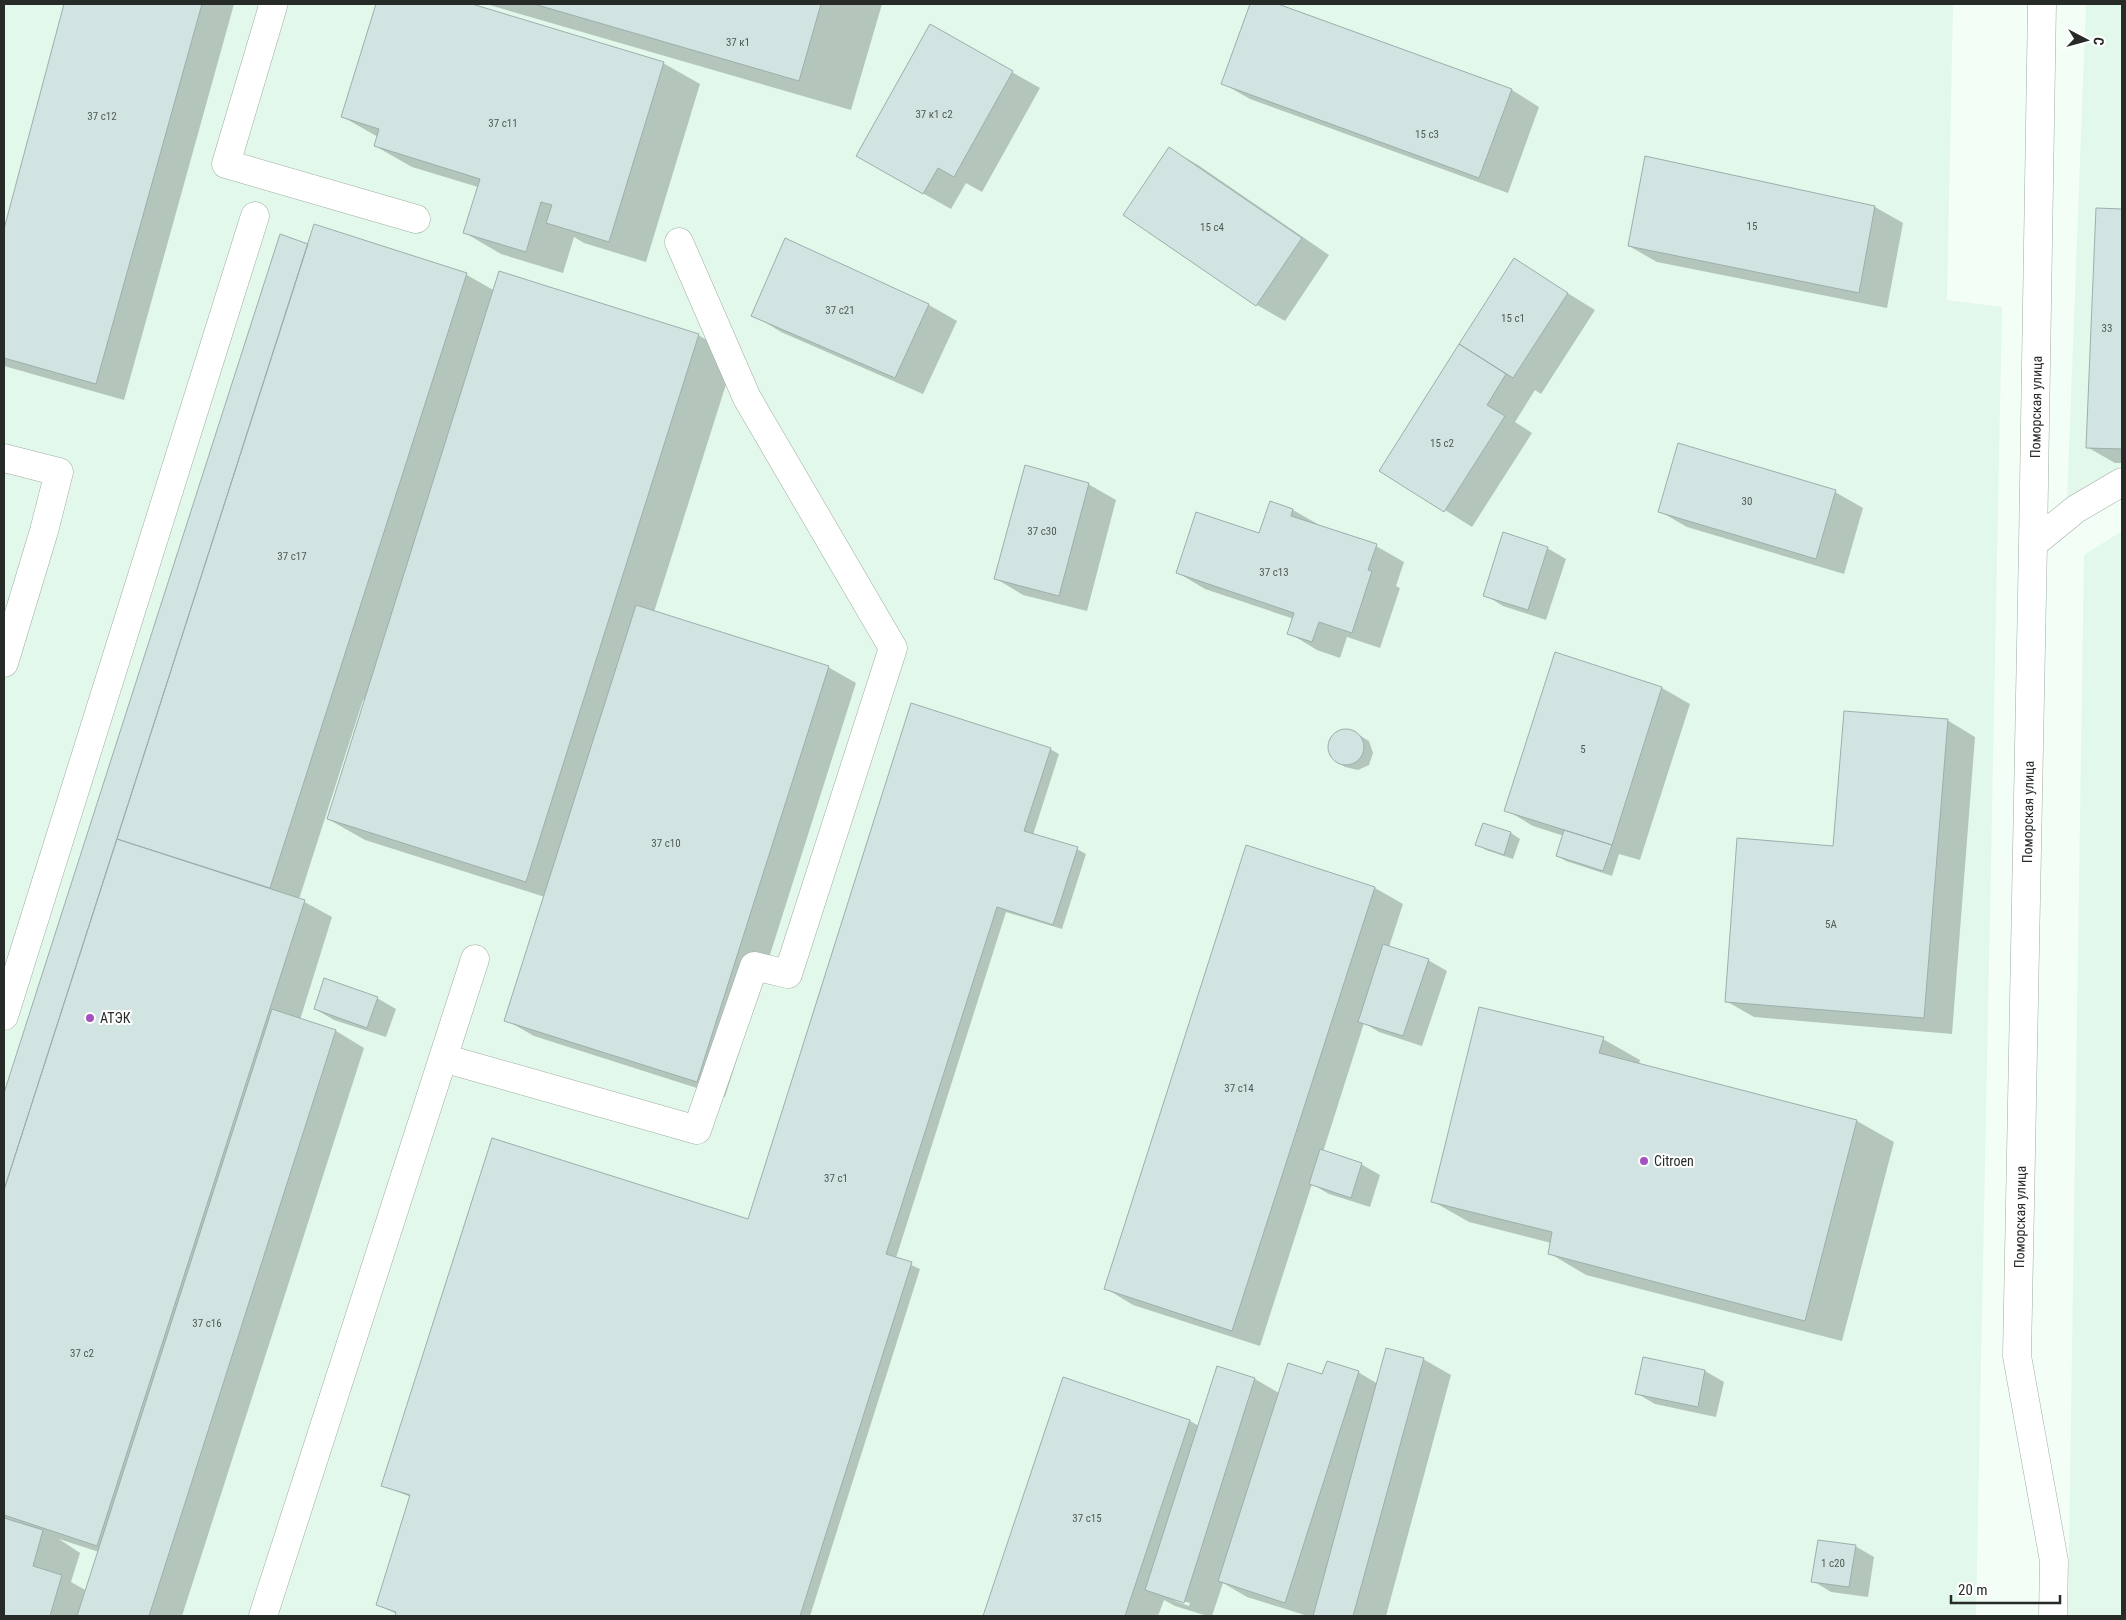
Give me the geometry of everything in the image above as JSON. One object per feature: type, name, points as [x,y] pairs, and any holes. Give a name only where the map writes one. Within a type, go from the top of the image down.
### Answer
[{"type":"street","points":[[272,4],[273,6],[226,164],[416,219]]},
{"type":"street","name":"Поморская улица","points":[[2042,4],[2017,1356],[2054,1561],[2053,1616]]},
{"type":"street","points":[[4,1016],[255,216]]},
{"type":"street","points":[[443,1058],[697,1130],[754,966],[788,974],[893,648],[747,398],[679,242]]},
{"type":"street","points":[[4,458],[59,472],[44,531],[4,663]]},
{"type":"street","points":[[2033,544],[2076,509],[2122,482]]},
{"type":"street","points":[[263,1616],[475,959]]},
{"type":"shaded area","points":[[4,4],[1953,4],[1947,300],[2002,307],[1976,1616],[4,1616]]},
{"type":"shaded area","points":[[2086,4],[2122,4],[2122,470],[2067,502]]},
{"type":"shaded area","points":[[2122,531],[2122,1616],[2068,1616],[2084,555]]},
{"type":"building","points":[[64,4],[202,4],[96,384],[4,358],[4,229]]},
{"type":"building","points":[[376,4],[472,4],[664,62],[609,242],[546,223],[552,205],[541,202],[526,252],[463,233],[480,179],[374,146],[379,129],[341,117]]},
{"type":"building","points":[[534,4],[821,4],[799,81]]},
{"type":"building","points":[[1250,4],[1278,4],[1512,89],[1479,178],[1221,84]]},
{"type":"building","points":[[930,24],[1013,71],[954,177],[938,168],[923,194],[856,156]]},
{"type":"building","points":[[1169,147],[1302,238],[1256,306],[1123,215]]},
{"type":"building","points":[[1645,156],[1875,206],[1859,293],[1628,246]]},
{"type":"building","points":[[2096,208],[2122,209],[2122,449],[2086,448]]},
{"type":"building","points":[[314,224],[467,273],[270,888],[117,839]]},
{"type":"building","points":[[280,234],[308,244],[4,1190],[4,1093]]},
{"type":"building","points":[[785,238],[929,304],[895,378],[751,316]]},
{"type":"building","points":[[1514,258],[1568,293],[1513,378],[1459,344]]},
{"type":"building","points":[[499,271],[699,334],[526,882],[327,819]]},
{"type":"building","points":[[1459,344],[1506,374],[1487,405],[1505,416],[1444,512],[1379,471]]},
{"type":"building","points":[[1678,443],[1836,490],[1816,559],[1658,512]]},
{"type":"building","points":[[1025,465],[1089,483],[1059,596],[994,579]]},
{"type":"building","points":[[1270,501],[1293,509],[1291,516],[1377,544],[1368,570],[1372,571],[1352,633],[1319,622],[1312,642],[1287,634],[1294,613],[1176,573],[1196,512],[1259,533]]},
{"type":"building","points":[[1503,532],[1548,547],[1528,610],[1483,596]]},
{"type":"building","points":[[636,605],[829,666],[697,1082],[504,1021]]},
{"type":"building","points":[[1555,652],[1662,687],[1612,845],[1504,811]]},
{"type":"building","points":[[911,703],[1051,748],[1024,831],[1078,847],[1053,925],[997,907],[886,1254],[912,1262],[800,1616],[395,1616],[396,1612],[376,1605],[410,1495],[381,1486],[492,1138],[748,1219]]},
{"type":"building","points":[[1844,711],[1948,719],[1924,1018],[1725,1002],[1737,838],[1833,846]]},
{"type":"building","points":[[1346,729],[1353,730],[1359,734],[1363,740],[1363,754],[1359,760],[1353,764],[1346,765],[1339,764],[1333,760],[1329,754],[1328,747],[1329,740],[1333,734],[1339,730]]},
{"type":"building","points":[[1483,823],[1511,832],[1504,855],[1475,845]]},
{"type":"building","points":[[1564,830],[1612,845],[1603,871],[1556,856]]},
{"type":"building","points":[[117,839],[305,900],[97,1546],[4,1515],[4,1190]]},
{"type":"building","points":[[1246,845],[1375,887],[1232,1331],[1104,1289]]},
{"type":"building","points":[[1383,944],[1429,959],[1403,1036],[1358,1022]]},
{"type":"building","points":[[324,978],[378,997],[367,1028],[314,1009]]},
{"type":"building","name":"Citroen","points":[[1479,1007],[1604,1037],[1599,1053],[1857,1120],[1805,1321],[1548,1254],[1552,1232],[1431,1202]]},
{"type":"building","points":[[272,1009],[336,1030],[149,1616],[77,1616]]},
{"type":"building","points":[[1320,1149],[1362,1163],[1351,1198],[1309,1184]]},
{"type":"building","points":[[1386,1348],[1424,1358],[1353,1616],[1313,1616]]},
{"type":"building","points":[[1643,1357],[1705,1370],[1698,1407],[1635,1394]]},
{"type":"building","points":[[1327,1361],[1359,1371],[1285,1603],[1218,1581],[1288,1363],[1322,1374]]},
{"type":"building","points":[[1217,1366],[1255,1378],[1184,1603],[1145,1590]]},
{"type":"building","points":[[1063,1377],[1190,1420],[1125,1616],[983,1616]]},
{"type":"building","points":[[4,1518],[43,1530],[33,1566],[62,1575],[50,1616],[4,1616]]},
{"type":"building","points":[[1818,1540],[1856,1545],[1849,1587],[1811,1582]]},
{"type":"place","name":"АТЭК","points":[[90,1018]]},
{"type":"place","name":"Citroen","points":[[1644,1161]]}]
